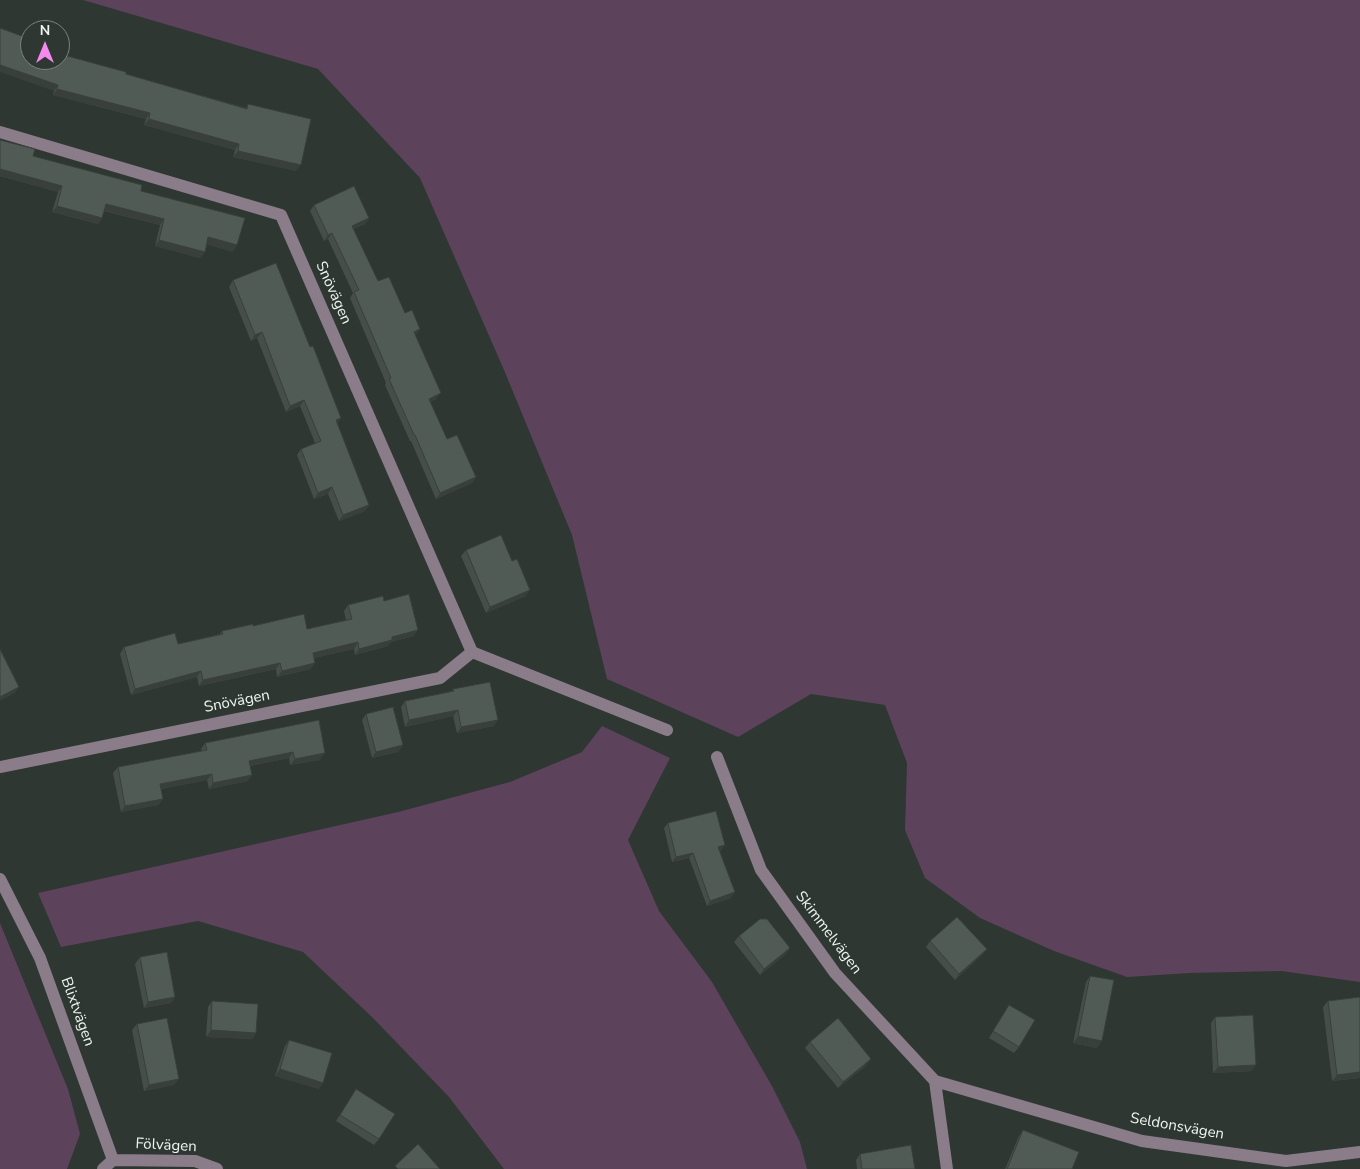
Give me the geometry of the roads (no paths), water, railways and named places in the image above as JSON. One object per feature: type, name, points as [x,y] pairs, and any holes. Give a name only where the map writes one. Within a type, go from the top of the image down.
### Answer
[{"type":"street","name":"Snövägen","points":[[0,132],[281,215],[472,652],[440,678],[0,767]]},
{"type":"street","points":[[472,652],[667,730]]},
{"type":"street","name":"Skimmelvägen","points":[[717,757],[761,870],[834,973],[935,1081]]},
{"type":"street","name":"Blixtvägen","points":[[0,879],[40,958],[108,1165]]},
{"type":"street","points":[[935,1081],[947,1169]]},
{"type":"street","name":"Seldonsvägen","points":[[935,1081],[1142,1141],[1286,1165],[1360,1152]]},
{"type":"street","name":"Fölvägen","points":[[108,1165],[195,1162],[217,1169]]}]
